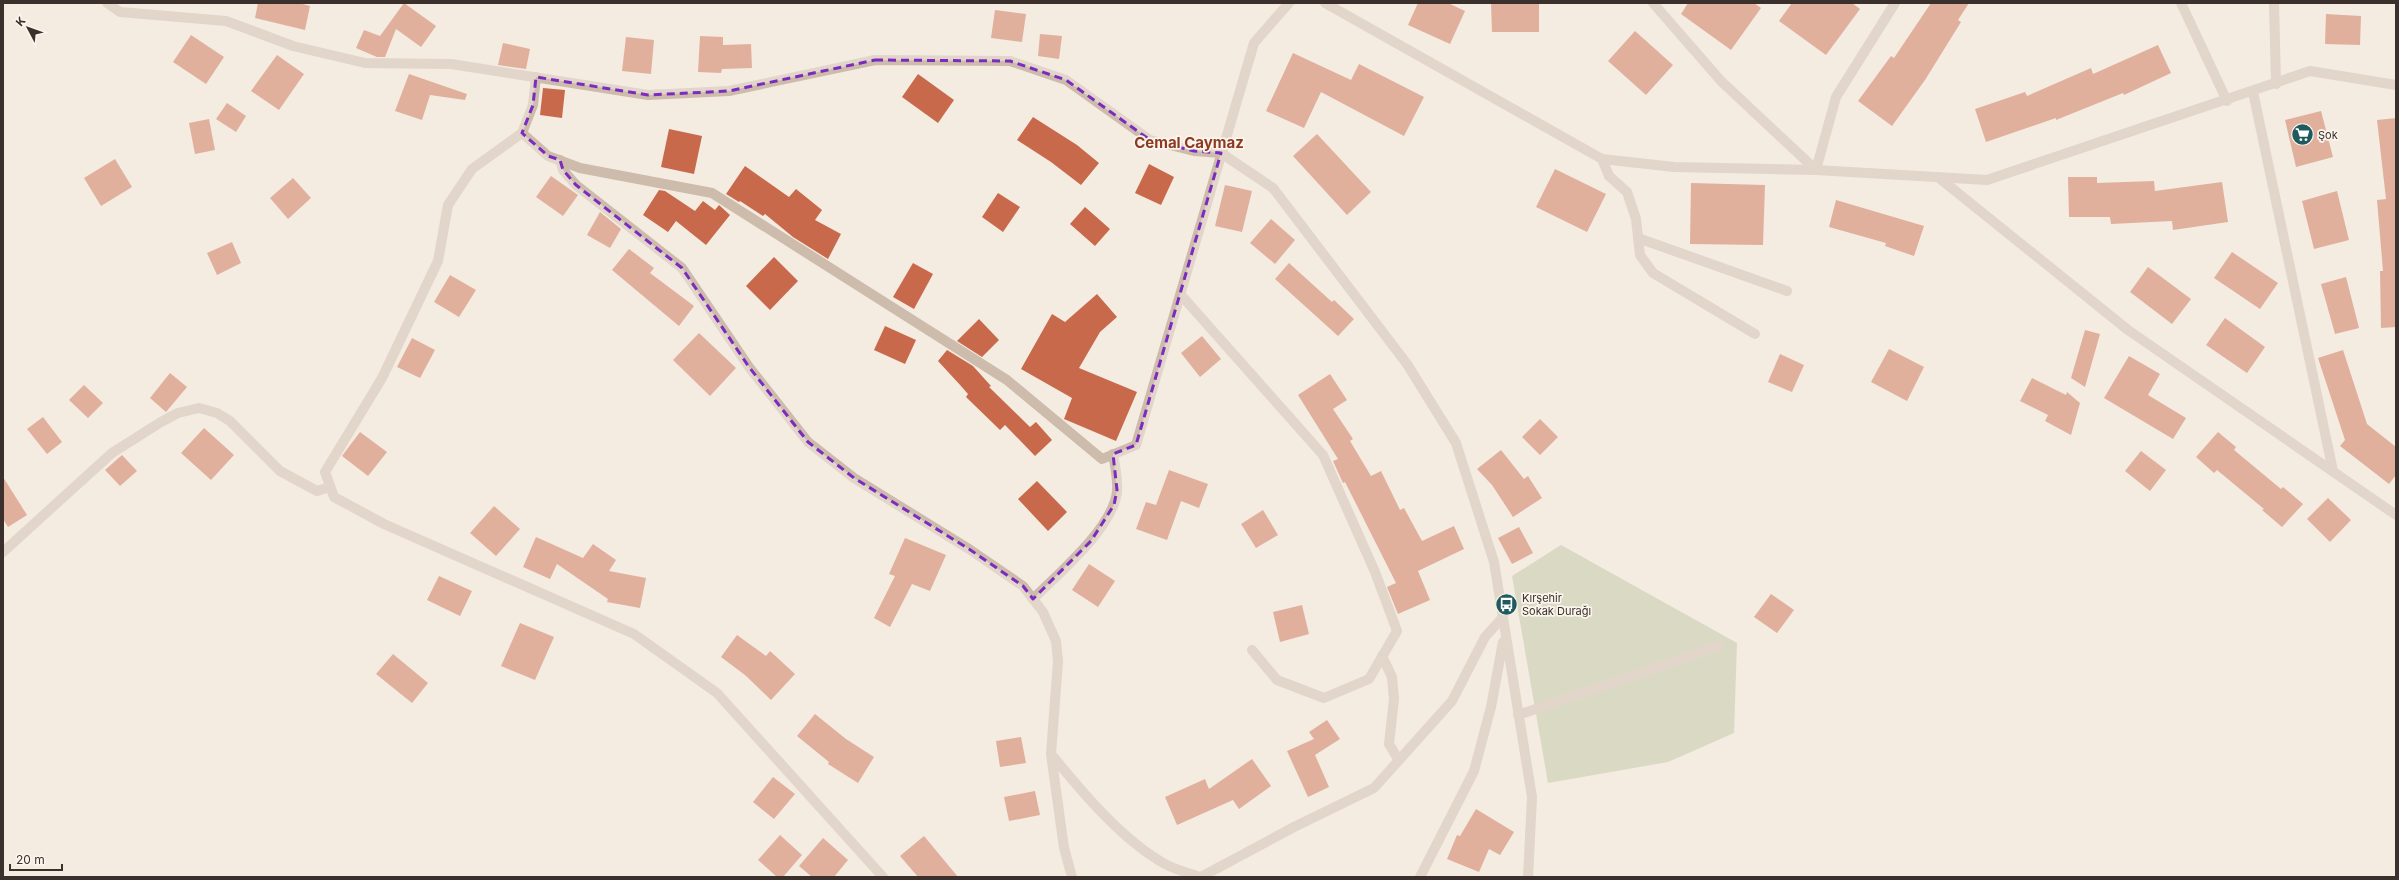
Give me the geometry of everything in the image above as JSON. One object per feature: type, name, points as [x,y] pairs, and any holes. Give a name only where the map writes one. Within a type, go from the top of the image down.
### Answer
[{"type":"street","points":[[107,3],[120,12],[226,21],[293,46],[365,62],[451,64],[648,95],[729,91],[875,60],[1010,61],[1066,80],[1150,140],[1194,151],[1221,153],[1273,188],[1407,364],[1456,443],[1494,562],[1532,797],[1528,877]]},
{"type":"street","points":[[522,133],[548,156],[580,168],[712,193],[1007,380],[1102,458],[1136,445],[1254,43],[1289,3]]},
{"type":"street","points":[[1326,3],[1602,159],[1674,167],[1816,170],[1987,180],[2227,101],[2310,71],[2396,85]]},
{"type":"street","points":[[1653,3],[1721,81],[1816,170]]},
{"type":"street","points":[[1816,170],[1836,97],[1895,3]]},
{"type":"street","points":[[2181,3],[2227,101]]},
{"type":"street","points":[[2274,3],[2276,84]]},
{"type":"street","points":[[536,77],[533,106],[522,133],[472,169],[448,205],[438,261],[382,378],[325,472],[334,497],[384,524],[640,639],[716,693],[883,877]]},
{"type":"street","points":[[2253,92],[2333,472]]},
{"type":"street","points":[[1602,159],[1609,176],[1627,192],[1636,219],[1640,255],[1653,273],[1755,334]]},
{"type":"street","points":[[560,160],[563,170],[576,186],[682,268],[749,367],[808,442],[854,478],[969,549],[1023,586],[1043,612],[1056,641],[1058,661],[1051,754],[1064,848],[1072,877]]},
{"type":"street","points":[[1938,177],[2128,330],[2396,515]]},
{"type":"street","points":[[1638,238],[1787,291]]},
{"type":"street","points":[[1181,295],[1323,455],[1375,572],[1397,631],[1368,679],[1324,698],[1277,680],[1252,650]]},
{"type":"street","points":[[3,552],[112,453],[160,422],[178,413],[199,408],[217,413],[230,421],[263,455],[290,478],[317,491],[330,487]]},
{"type":"street","points":[[1033,599],[1090,541],[1114,504],[1117,490],[1113,454]]},
{"type":"street","points":[[1051,754],[1069,777],[1124,834],[1166,864],[1201,877],[1294,827],[1374,788],[1398,759],[1452,701],[1485,637],[1502,618]]},
{"type":"street","points":[[1410,877],[1423,873],[1474,771],[1491,707],[1505,634]]},
{"type":"street","points":[[1518,715],[1719,646]]},
{"type":"street","points":[[1382,656],[1392,677],[1394,699],[1389,744],[1398,759]]},
{"type":"highlighted area","points":[[875,60],[1010,61],[1066,80],[1150,140],[1194,151],[1221,153],[1136,445],[1113,454],[1117,490],[1114,505],[1091,541],[1033,599],[1023,586],[969,549],[854,478],[808,442],[749,367],[682,268],[576,185],[563,170],[560,160],[548,156],[522,133],[533,105],[536,77],[648,95],[729,91]]},
{"type":"green space","points":[[1561,545],[1737,643],[1734,733],[1668,762],[1548,783],[1512,576]]},
{"type":"building","points":[[258,3],[299,3],[310,6],[305,30],[255,18]]},
{"type":"building","points":[[404,3],[436,26],[421,47],[396,29],[385,57],[377,57],[356,48],[364,30],[380,36]]},
{"type":"building","points":[[1418,3],[1448,3],[1465,11],[1450,44],[1408,25]]},
{"type":"building","points":[[1491,3],[1539,3],[1539,32],[1492,32]]},
{"type":"building","points":[[1688,3],[1754,3],[1761,8],[1731,50],[1681,14]]},
{"type":"building","points":[[1792,3],[1852,3],[1860,9],[1826,55],[1779,21]]},
{"type":"building","points":[[1931,3],[1969,3],[1958,20],[1961,22],[1925,80],[1892,126],[1858,101],[1891,56],[1894,58]]},
{"type":"building","points":[[995,10],[1026,14],[1022,42],[991,38]]},
{"type":"building","points":[[2326,14],[2361,16],[2360,45],[2325,44]]},
{"type":"building","points":[[1635,31],[1673,65],[1646,95],[1608,61]]},
{"type":"building","points":[[1040,34],[1062,36],[1059,59],[1038,56]]},
{"type":"building","points":[[191,35],[224,57],[206,84],[173,62]]},
{"type":"building","points":[[700,36],[723,37],[723,45],[751,44],[752,68],[722,69],[721,73],[698,72]]},
{"type":"building","points":[[626,37],[654,40],[651,74],[622,71]]},
{"type":"building","points":[[503,43],[530,49],[526,69],[498,65]]},
{"type":"building","points":[[2158,45],[2171,73],[2124,95],[2123,93],[2056,120],[2056,118],[1986,142],[1975,109],[2025,92],[2027,96],[2091,68],[2093,74]]},
{"type":"building","points":[[1293,53],[1351,80],[1359,64],[1424,97],[1404,136],[1321,92],[1304,128],[1266,111]]},
{"type":"building","points":[[277,55],[304,74],[279,110],[251,91]]},
{"type":"building","points":[[409,74],[467,94],[465,100],[430,95],[422,120],[395,111]]},
{"type":"building","points":[[918,74],[954,100],[938,123],[902,97]]},
{"type":"building","points":[[543,88],[565,90],[562,118],[540,115]]},
{"type":"building","points":[[227,103],[246,116],[236,132],[216,119]]},
{"type":"building","points":[[2321,111],[2333,157],[2296,167],[2285,120]]},
{"type":"building","points":[[1033,117],[1077,145],[1099,163],[1081,185],[1051,162],[1017,140]]},
{"type":"building","points":[[2396,118],[2396,327],[2381,328],[2380,271],[2383,271],[2377,200],[2386,199],[2377,120]]},
{"type":"building","points":[[209,119],[215,150],[195,154],[189,123]]},
{"type":"building","points":[[669,129],[702,136],[694,174],[661,167]]},
{"type":"building","points":[[1317,134],[1371,192],[1347,215],[1293,156]]},
{"type":"building","points":[[115,159],[132,187],[101,206],[84,178]]},
{"type":"building","points":[[1149,164],[1174,177],[1161,205],[1135,193]]},
{"type":"building","points":[[745,166],[789,197],[796,189],[822,210],[815,220],[841,234],[828,259],[793,237],[765,214],[763,216],[726,194]]},
{"type":"building","points":[[1555,169],[1606,194],[1587,232],[1536,207]]},
{"type":"building","points":[[551,176],[578,195],[563,216],[536,197]]},
{"type":"building","points":[[2068,177],[2097,177],[2097,183],[2154,181],[2155,191],[2222,182],[2228,222],[2173,230],[2172,221],[2111,224],[2110,217],[2069,217]]},
{"type":"building","points":[[293,178],[311,198],[288,219],[270,198]]},
{"type":"building","points":[[1691,183],[1765,185],[1763,245],[1690,244]]},
{"type":"building","points":[[1225,185],[1252,191],[1242,232],[1215,226]]},
{"type":"building","points":[[659,190],[665,191],[695,211],[703,201],[715,210],[719,205],[730,215],[706,245],[676,221],[668,232],[643,215]]},
{"type":"building","points":[[2337,191],[2349,240],[2314,249],[2302,201]]},
{"type":"building","points":[[998,193],[1020,207],[1003,232],[982,217]]},
{"type":"building","points":[[1836,200],[1924,226],[1914,256],[1885,246],[1886,243],[1829,227]]},
{"type":"building","points":[[1085,207],[1110,229],[1095,246],[1070,224]]},
{"type":"building","points":[[600,212],[621,229],[610,248],[587,235]]},
{"type":"building","points":[[1271,219],[1295,240],[1275,264],[1250,243]]},
{"type":"building","points":[[232,242],[241,263],[217,275],[207,253]]},
{"type":"building","points":[[629,249],[654,268],[650,273],[694,306],[679,326],[612,270]]},
{"type":"building","points":[[2232,252],[2278,283],[2260,309],[2214,278]]},
{"type":"building","points":[[774,257],[798,281],[770,310],[746,286]]},
{"type":"building","points":[[913,263],[933,274],[914,309],[893,297]]},
{"type":"building","points":[[1289,263],[1332,302],[1334,300],[1354,319],[1338,336],[1275,279]]},
{"type":"building","points":[[2148,267],[2191,299],[2172,324],[2130,292]]},
{"type":"building","points":[[450,275],[476,290],[459,317],[434,302]]},
{"type":"building","points":[[2346,277],[2359,328],[2335,334],[2321,284]]},
{"type":"building","points":[[1097,294],[1117,317],[1100,332],[1079,368],[1137,392],[1116,441],[1064,419],[1072,398],[1021,369],[1052,314],[1065,322]]},
{"type":"building","points":[[2225,318],[2265,347],[2247,373],[2206,345]]},
{"type":"building","points":[[979,319],[999,340],[982,357],[957,341]]},
{"type":"building","points":[[885,326],[916,340],[905,364],[874,350]]},
{"type":"building","points":[[2085,330],[2100,334],[2085,387],[2071,378]]},
{"type":"building","points":[[699,333],[736,368],[710,396],[673,360]]},
{"type":"building","points":[[1202,336],[1221,359],[1200,377],[1181,353]]},
{"type":"building","points":[[412,338],[435,350],[420,378],[397,367]]},
{"type":"building","points":[[1889,349],[1924,367],[1907,401],[1871,382]]},
{"type":"building","points":[[947,350],[973,366],[991,386],[989,387],[1030,427],[1036,422],[1052,440],[1035,456],[1005,425],[1000,430],[966,397],[968,394],[938,361]]},
{"type":"building","points":[[2343,350],[2367,424],[2396,447],[2396,475],[2389,484],[2340,446],[2345,440],[2318,358]]},
{"type":"building","points":[[1780,354],[1804,365],[1792,392],[1768,382]]},
{"type":"building","points":[[2129,356],[2160,374],[2148,395],[2186,418],[2173,439],[2104,398]]},
{"type":"building","points":[[170,373],[187,387],[166,412],[150,398]]},
{"type":"building","points":[[1330,374],[1347,400],[1333,409],[1353,439],[1350,441],[1371,476],[1381,471],[1400,510],[1404,508],[1422,541],[1454,526],[1464,549],[1418,571],[1430,600],[1398,614],[1387,587],[1396,583],[1345,482],[1343,483],[1333,461],[1338,459],[1298,395]]},
{"type":"building","points":[[2032,378],[2066,395],[2067,392],[2080,403],[2071,435],[2045,421],[2048,415],[2020,401]]},
{"type":"building","points":[[84,385],[103,403],[88,418],[69,400]]},
{"type":"building","points":[[43,417],[62,442],[47,454],[27,429]]},
{"type":"building","points":[[1540,419],[1558,437],[1540,455],[1522,437]]},
{"type":"building","points":[[204,428],[234,455],[211,480],[181,453]]},
{"type":"building","points":[[360,432],[387,452],[368,476],[342,456]]},
{"type":"building","points":[[2218,432],[2236,447],[2234,450],[2281,489],[2283,487],[2303,504],[2282,527],[2262,510],[2264,509],[2217,470],[2214,473],[2196,457]]},
{"type":"building","points":[[1501,450],[1524,479],[1528,476],[1542,498],[1513,517],[1492,485],[1477,469]]},
{"type":"building","points":[[2141,451],[2166,470],[2150,491],[2125,471]]},
{"type":"building","points":[[122,455],[137,471],[120,486],[105,470]]},
{"type":"building","points":[[1169,470],[1208,484],[1199,508],[1181,501],[1167,540],[1136,529],[1146,502],[1156,505]]},
{"type":"building","points":[[3,477],[27,515],[8,527],[3,519]]},
{"type":"building","points":[[1037,481],[1067,512],[1048,531],[1018,499]]},
{"type":"building","points":[[2328,498],[2351,520],[2330,542],[2307,519]]},
{"type":"building","points":[[494,506],[520,529],[496,556],[470,533]]},
{"type":"building","points":[[1263,510],[1278,535],[1256,548],[1241,524]]},
{"type":"building","points":[[1519,527],[1533,553],[1512,564],[1498,538]]},
{"type":"building","points":[[536,537],[583,558],[593,544],[616,560],[609,571],[646,578],[640,608],[607,602],[608,599],[557,564],[550,579],[523,567]]},
{"type":"building","points":[[905,538],[946,555],[930,591],[912,584],[890,627],[874,618],[895,576],[889,574]]},
{"type":"building","points":[[1089,564],[1115,581],[1098,607],[1072,590]]},
{"type":"building","points":[[439,576],[472,591],[460,616],[427,600]]},
{"type":"building","points":[[1771,594],[1794,610],[1777,633],[1754,617]]},
{"type":"building","points":[[1302,605],[1309,634],[1280,642],[1273,612]]},
{"type":"building","points":[[520,623],[554,637],[535,680],[501,666]]},
{"type":"building","points":[[737,635],[766,656],[770,651],[795,674],[771,700],[745,675],[721,657]]},
{"type":"building","points":[[393,654],[428,683],[412,703],[376,674]]},
{"type":"building","points":[[815,714],[846,739],[874,757],[858,783],[828,764],[829,762],[797,736]]},
{"type":"building","points":[[1327,720],[1340,739],[1315,755],[1329,787],[1308,797],[1287,751],[1314,739],[1309,732]]},
{"type":"building","points":[[1021,737],[1026,763],[1000,767],[996,741]]},
{"type":"building","points":[[1252,759],[1271,786],[1239,809],[1233,800],[1177,825],[1165,797],[1205,779],[1209,789]]},
{"type":"building","points":[[773,777],[795,794],[774,819],[753,802]]},
{"type":"building","points":[[1035,791],[1040,815],[1009,821],[1004,797]]},
{"type":"building","points":[[1476,809],[1514,832],[1500,855],[1489,849],[1479,872],[1447,859],[1457,835],[1460,836]]},
{"type":"building","points":[[780,835],[802,855],[783,877],[777,877],[758,860]]},
{"type":"building","points":[[924,836],[958,877],[918,877],[900,856]]},
{"type":"building","points":[[823,838],[848,860],[834,877],[812,877],[799,866]]},
{"type":"place","name":"Şok","points":[[2302,135]]},
{"type":"place","name":"Kırşehir Sokak Durağı","points":[[1506,604]]},
{"type":"district","name":"Cemal Caymaz","points":[[1189,142]]}]
